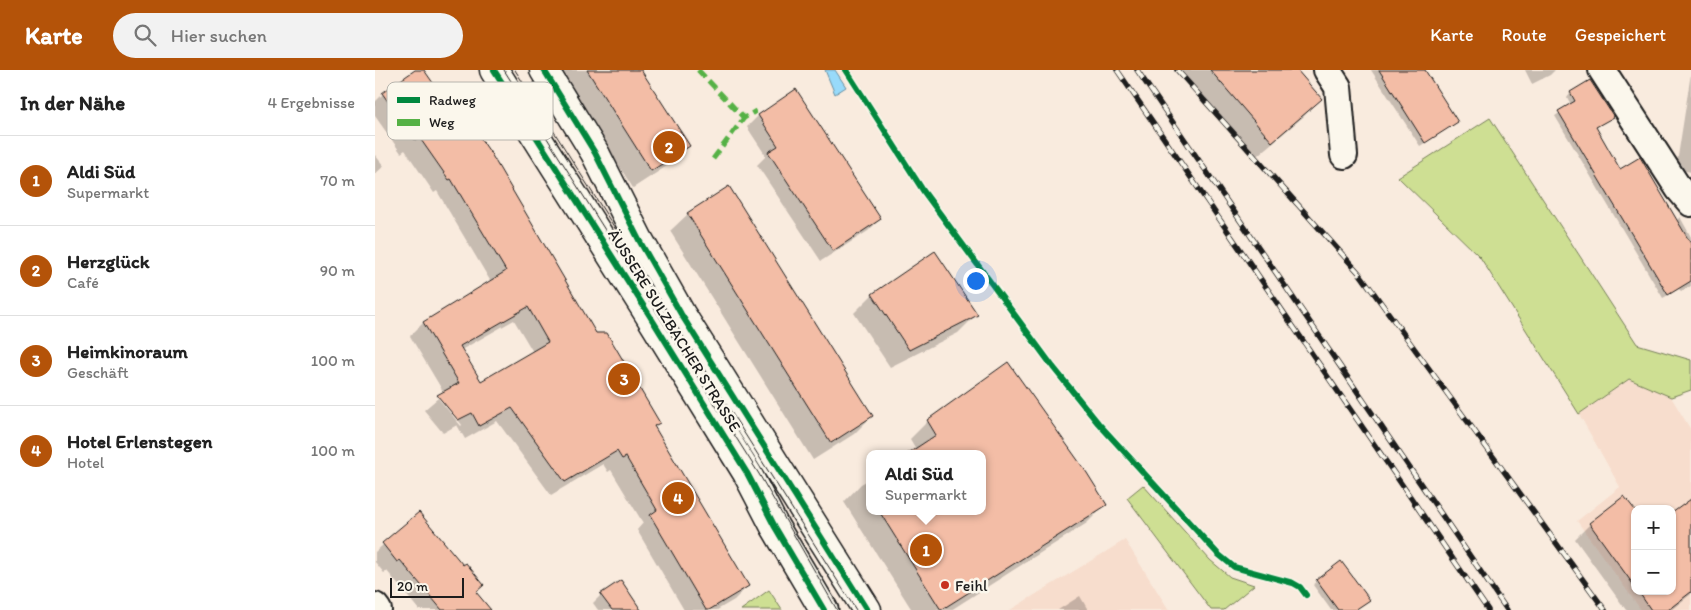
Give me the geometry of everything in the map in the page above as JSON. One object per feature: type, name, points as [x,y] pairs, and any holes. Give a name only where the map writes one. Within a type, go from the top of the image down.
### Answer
[{"type":"main road","name":"ÄUSSERE SULZBACHER STRASSE","points":[[494,70],[502,82]]},
{"type":"main road","name":"ÄUSSERE SULZBACHER STRASSE","points":[[543,70],[551,82]]},
{"type":"main road","name":"ÄUSSERE SULZBACHER STRASSE","points":[[553,86],[595,153],[639,240],[681,314],[867,610]]},
{"type":"main road","name":"ÄUSSERE SULZBACHER STRASSE","points":[[539,140],[742,465],[775,527],[825,610]]},
{"type":"street","points":[[1327,70],[1338,87],[1344,155]]},
{"type":"street","points":[[1602,70],[1679,189],[1691,203]]},
{"type":"street","points":[[375,606],[378,610]]},
{"type":"shaded area","points":[[1629,379],[1671,397],[1691,430],[1691,610],[1641,610],[1577,521],[1620,487],[1579,414]]},
{"type":"shaded area","points":[[1125,540],[1169,610],[1010,610]]},
{"type":"green space","points":[[1490,118],[1637,344],[1691,360],[1691,390],[1671,397],[1629,379],[1579,414],[1480,257],[1398,177]]},
{"type":"green space","points":[[1143,485],[1210,560],[1230,577],[1254,585],[1224,610],[1211,610],[1127,498]]},
{"type":"green space","points":[[769,590],[782,610],[741,610]]},
{"type":"water","points":[[825,70],[835,70],[846,87],[835,94]]},
{"type":"building","points":[[415,70],[424,70],[432,82],[398,82]]},
{"type":"building","points":[[587,70],[641,70],[690,146],[651,171]]},
{"type":"building","points":[[1210,70],[1297,70],[1322,99],[1272,142]]},
{"type":"building","points":[[1379,70],[1425,70],[1458,122],[1425,143]]},
{"type":"building","points":[[1590,80],[1614,117],[1596,127],[1620,169],[1640,157],[1691,244],[1691,281],[1668,295],[1558,111],[1575,101],[1570,92]]},
{"type":"building","points":[[796,89],[881,219],[833,251],[768,152],[778,146],[758,115]]},
{"type":"building","points":[[387,90],[387,100],[382,93]]},
{"type":"building","points":[[421,140],[482,140],[596,333],[607,333],[660,423],[654,426],[749,586],[706,610],[650,515],[657,510],[626,457],[622,459],[617,451],[565,482],[512,408],[479,426],[472,413],[458,420],[437,395],[459,383],[423,322],[506,271],[451,179],[449,180]],"holes":[[[528,307],[548,342],[481,381],[460,346]]]},
{"type":"building","points":[[729,186],[873,416],[831,443],[687,213]]},
{"type":"building","points":[[935,251],[978,315],[909,350],[872,294]]},
{"type":"building","points":[[1008,362],[1087,473],[1107,505],[941,610],[882,515],[986,515],[986,450],[913,450],[936,435],[927,420]]},
{"type":"building","points":[[1624,496],[1631,505],[1631,581],[1589,523]]},
{"type":"building","points":[[1691,499],[1691,592],[1668,610],[1651,610],[1641,595],[1676,595],[1676,510]]},
{"type":"building","points":[[419,512],[463,565],[466,563],[484,585],[476,592],[491,610],[442,610],[400,560],[397,562],[382,543]]},
{"type":"building","points":[[1341,561],[1370,600],[1355,610],[1338,610],[1316,580]]},
{"type":"building","points":[[621,580],[641,610],[612,610],[600,594]]},
{"type":"tram line","points":[[504,70],[512,82]]},
{"type":"tram line","points":[[515,70],[523,82]]},
{"type":"tram line","points":[[553,130],[856,610]]},
{"type":"tram line","points":[[548,140],[759,474],[837,610]]},
{"type":"railway","points":[[1117,70],[1488,610]]},
{"type":"railway","points":[[1137,70],[1507,610]]},
{"type":"railway","points":[[1177,70],[1360,274],[1605,610]]},
{"type":"marked path","points":[[698,70],[744,118]]},
{"type":"marked path","points":[[713,159],[744,118],[756,111]]},
{"type":"cycle path","points":[[494,70],[502,82]]},
{"type":"cycle path","points":[[544,70],[551,82]]},
{"type":"cycle path","points":[[846,70],[924,192],[1053,367],[1098,423],[1218,554],[1234,567],[1293,583],[1300,587],[1306,595]]},
{"type":"cycle path","points":[[553,85],[595,153],[639,240],[681,314],[867,610]]},
{"type":"cycle path","points":[[538,140],[747,473],[775,527],[824,610]]},
{"type":"place","name":"Herzglück","points":[[669,147]]},
{"type":"place","name":"Heimkinoraum","points":[[624,379]]},
{"type":"place","name":"Hotel Erlenstegen","points":[[678,498]]},
{"type":"place","name":"Aldi Süd","points":[[926,550]]},
{"type":"place","name":"Feihl","points":[[945,585]]}]
